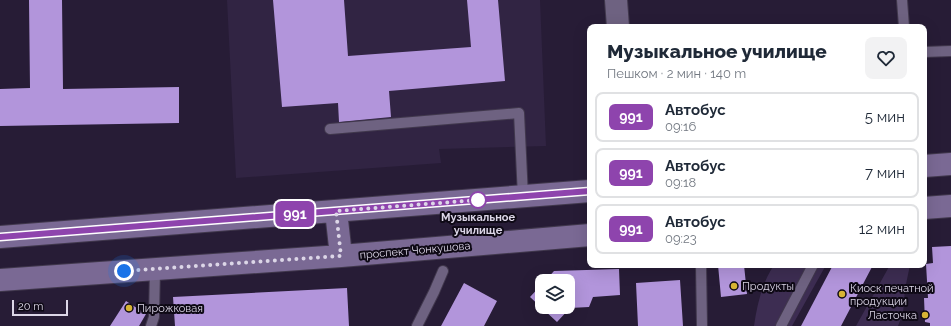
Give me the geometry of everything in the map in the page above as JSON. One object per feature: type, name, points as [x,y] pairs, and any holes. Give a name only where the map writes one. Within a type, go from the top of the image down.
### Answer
[{"type":"main road","points":[[927,166],[951,164]]},
{"type":"main road","points":[[0,237],[587,191]]},
{"type":"main road","points":[[927,208],[951,206]]},
{"type":"main road","points":[[336,211],[341,256]]},
{"type":"main road","name":"проспект Чонкушова","points":[[0,280],[341,256],[587,235]]},
{"type":"street","points":[[616,0],[618,24]]},
{"type":"lane","points":[[902,0],[904,24]]},
{"type":"lane","points":[[927,52],[951,51]]},
{"type":"lane","points":[[330,128],[519,114],[523,196]]},
{"type":"lane","points":[[701,268],[702,326]]},
{"type":"lane","points":[[781,326],[811,268]]},
{"type":"lane","points":[[151,326],[154,317],[155,269]]},
{"type":"lane","points":[[417,326],[443,271]]},
{"type":"shaded area","points":[[227,0],[540,0],[546,146],[439,149],[441,163],[236,178]]},
{"type":"shaded area","points":[[772,268],[824,268],[792,326],[754,326],[761,294]]},
{"type":"shaded area","points":[[888,268],[909,268],[905,289],[903,313],[898,326],[856,326]]},
{"type":"building","points":[[29,0],[62,0],[63,89],[179,87],[179,123],[0,126],[0,89],[30,88]]},
{"type":"building","points":[[273,0],[344,0],[348,56],[471,47],[467,0],[498,0],[505,81],[389,91],[391,117],[339,122],[338,103],[282,107]]},
{"type":"building","points":[[951,246],[951,326],[930,326],[930,323],[925,322],[924,298],[928,298],[926,268],[927,264],[933,263],[932,247]]},
{"type":"building","points":[[718,268],[744,268],[747,294],[721,297]]},
{"type":"building","points":[[831,268],[871,268],[841,326],[801,326]]},
{"type":"building","points":[[619,269],[620,295],[593,297],[589,307],[575,308],[575,274],[551,274],[554,271]]},
{"type":"building","points":[[680,280],[683,326],[638,326],[636,283]]},
{"type":"building","points":[[464,283],[497,301],[484,326],[441,326]]},
{"type":"building","points":[[347,288],[349,326],[175,326],[173,297]]},
{"type":"building","points":[[535,292],[535,302],[530,297]]},
{"type":"building","name":"Пирожковая","points":[[126,301],[146,314],[139,326],[110,326]]},
{"type":"building","points":[[548,314],[564,314],[557,322]]},
{"type":"bus line","name":"991","points":[[0,237],[587,191]]},
{"type":"place","name":"Музыкальное училище","points":[[478,200]]},
{"type":"place","name":"Продукты","points":[[734,286]]},
{"type":"place","name":"Киоск печатной продукции","points":[[842,294]]},
{"type":"place","name":"Пирожковая","points":[[129,308]]},
{"type":"place","name":"Ласточка","points":[[925,315]]},
{"type":"route","points":[[124,271],[341,256],[336,211],[478,200]]}]
